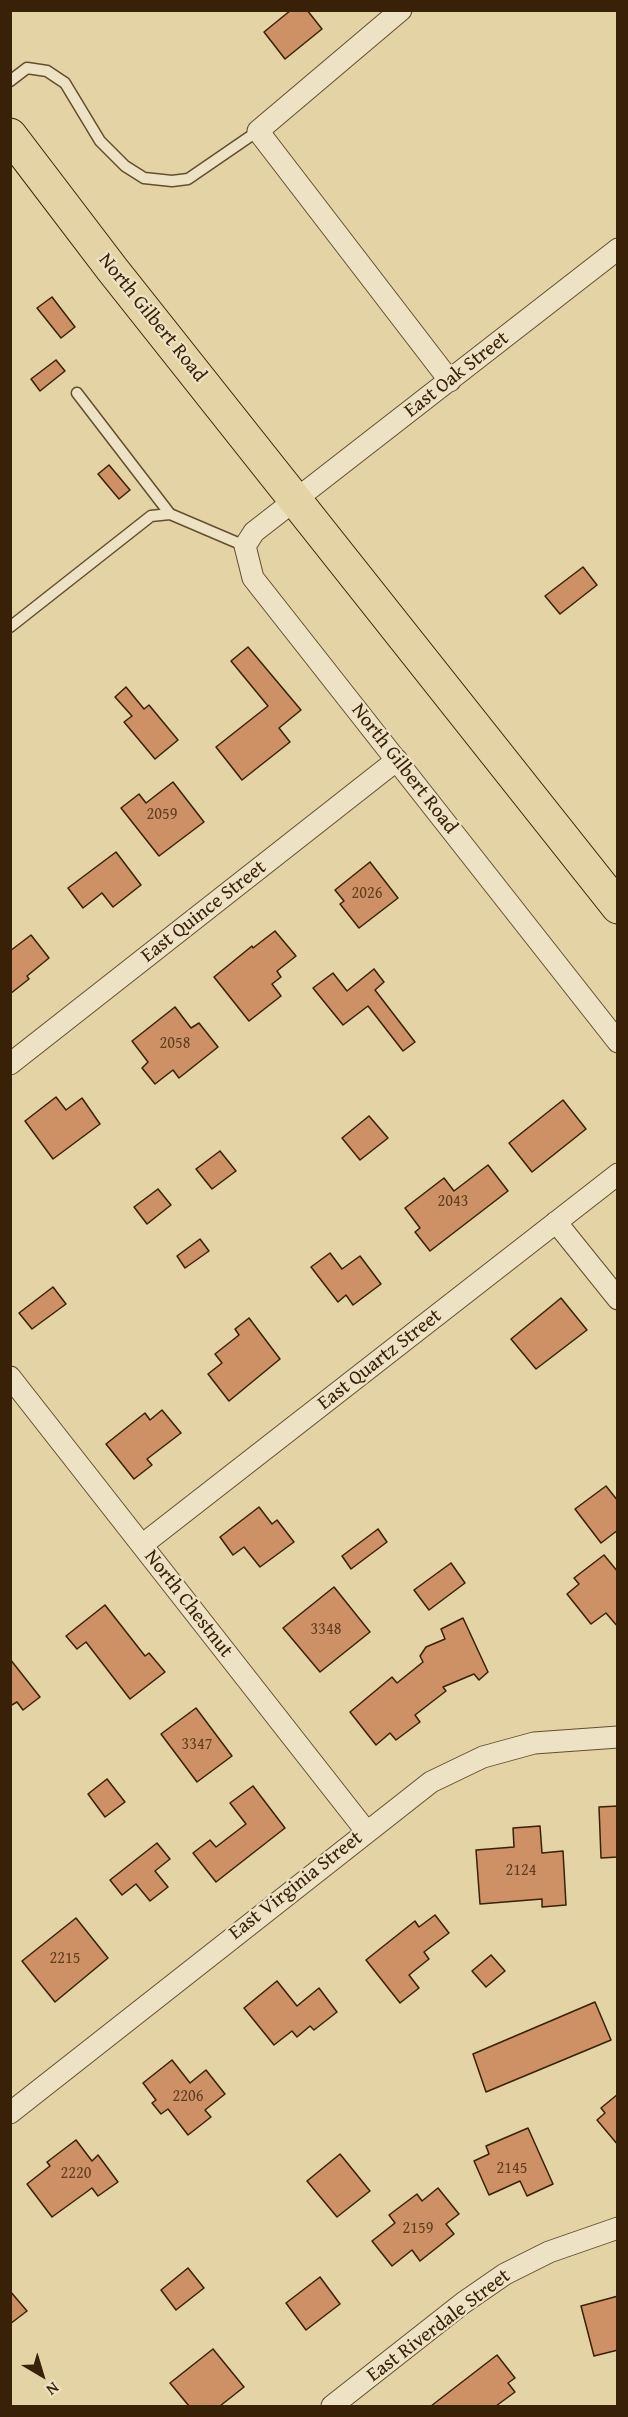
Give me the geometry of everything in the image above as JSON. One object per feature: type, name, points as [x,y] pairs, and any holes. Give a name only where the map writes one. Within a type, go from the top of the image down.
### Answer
[{"type":"main road","name":"North Gilbert Road","points":[[10,135],[112,269],[618,907]]},
{"type":"street","points":[[401,10],[258,131],[450,381]]},
{"type":"street","name":"East Oak Street","points":[[296,500],[618,249]]},
{"type":"street","points":[[245,546],[249,536],[296,500]]},
{"type":"street","name":"North Gilbert Road","points":[[245,546],[253,578],[618,1042]]},
{"type":"street","name":"East Quince Street","points":[[10,1064],[397,760]]},
{"type":"street","name":"East Quartz Street","points":[[142,1545],[618,1174]]},
{"type":"street","points":[[556,1222],[618,1299]]},
{"type":"street","name":"North Chestnut","points":[[10,1377],[366,1831]]},
{"type":"street","name":"East Virginia Street","points":[[10,2113],[430,1782],[483,1757],[534,1743],[618,1737]]},
{"type":"street","name":"East Riverdale Street","points":[[332,2406],[464,2303],[505,2274],[549,2252],[618,2228]]},
{"type":"lane","points":[[10,81],[27,68],[47,71],[65,83],[100,141],[125,166],[144,178],[172,181],[188,179],[258,131]]},
{"type":"lane","points":[[77,393],[170,514]]},
{"type":"lane","points":[[10,627],[151,516],[170,514],[245,546]]},
{"type":"building","points":[[291,10],[307,10],[322,29],[285,59],[264,32]]},
{"type":"building","points":[[52,297],[75,327],[61,338],[37,308]]},
{"type":"building","points":[[56,360],[65,371],[40,391],[31,379]]},
{"type":"building","points":[[109,465],[130,490],[119,499],[98,474]]},
{"type":"building","points":[[583,567],[597,585],[560,614],[545,596]]},
{"type":"building","points":[[248,647],[301,710],[279,728],[290,742],[242,780],[216,747],[268,706],[231,661]]},
{"type":"building","points":[[126,687],[144,709],[149,705],[178,740],[155,759],[124,722],[132,716],[115,697]]},
{"type":"building","points":[[173,782],[204,822],[159,856],[121,808],[139,794],[146,803]]},
{"type":"building","points":[[116,852],[141,885],[113,907],[102,893],[83,908],[68,888]]},
{"type":"building","points":[[370,862],[398,898],[359,928],[340,904],[344,901],[335,890]]},
{"type":"building","points":[[275,931],[296,956],[277,971],[281,977],[272,984],[281,996],[249,1021],[214,977],[252,946],[253,948]]},
{"type":"building","points":[[31,935],[49,958],[27,976],[29,979],[10,994],[10,951]]},
{"type":"building","points":[[374,969],[384,982],[375,990],[415,1042],[403,1051],[368,1006],[343,1025],[313,988],[333,973],[347,991]]},
{"type":"building","points":[[175,1007],[191,1028],[199,1023],[218,1047],[179,1078],[173,1070],[155,1084],[142,1068],[148,1062],[132,1041]]},
{"type":"building","points":[[56,1097],[66,1110],[82,1098],[100,1124],[53,1159],[25,1121]]},
{"type":"building","points":[[563,1100],[586,1129],[532,1172],[509,1143]]},
{"type":"building","points":[[369,1116],[388,1138],[360,1160],[342,1138]]},
{"type":"building","points":[[220,1151],[236,1171],[212,1189],[196,1169]]},
{"type":"building","points":[[488,1165],[508,1191],[430,1251],[415,1232],[420,1228],[405,1208],[444,1178],[454,1191]]},
{"type":"building","points":[[158,1189],[171,1205],[147,1224],[134,1207]]},
{"type":"building","points":[[200,1239],[209,1251],[185,1268],[177,1256]]},
{"type":"building","points":[[330,1253],[342,1269],[360,1256],[381,1284],[353,1305],[346,1295],[338,1302],[311,1267]]},
{"type":"building","points":[[53,1287],[66,1304],[32,1329],[19,1313]]},
{"type":"building","points":[[561,1298],[587,1330],[536,1369],[511,1339]]},
{"type":"building","points":[[249,1318],[280,1359],[229,1401],[208,1374],[222,1363],[215,1354],[239,1335],[235,1329]]},
{"type":"building","points":[[162,1410],[181,1433],[147,1459],[152,1465],[134,1479],[106,1444],[145,1413],[150,1420]]},
{"type":"building","points":[[606,1486],[618,1501],[618,1530],[601,1543],[575,1509]]},
{"type":"building","points":[[259,1507],[272,1524],[277,1520],[294,1542],[260,1567],[244,1547],[233,1555],[220,1537]]},
{"type":"building","points":[[378,1529],[387,1542],[351,1569],[342,1556]]},
{"type":"building","points":[[604,1555],[618,1572],[618,1627],[606,1613],[591,1624],[567,1594],[579,1584],[574,1578]]},
{"type":"building","points":[[451,1563],[465,1583],[429,1610],[414,1590]]},
{"type":"building","points":[[334,1587],[370,1632],[320,1672],[283,1628]]},
{"type":"building","points":[[105,1605],[145,1656],[149,1653],[165,1672],[130,1699],[86,1642],[77,1649],[66,1636]]},
{"type":"building","points":[[463,1618],[488,1672],[479,1680],[474,1674],[443,1687],[446,1691],[415,1715],[420,1722],[396,1740],[390,1733],[376,1745],[350,1712],[392,1677],[397,1683],[423,1662],[420,1656],[426,1647],[445,1639],[441,1629]]},
{"type":"building","points":[[10,1659],[40,1697],[23,1710],[17,1702],[10,1706]]},
{"type":"building","points":[[196,1708],[232,1756],[197,1782],[161,1734]]},
{"type":"building","points":[[107,1779],[125,1802],[105,1817],[88,1794]]},
{"type":"building","points":[[253,1786],[285,1828],[216,1882],[193,1853],[210,1840],[216,1847],[246,1824],[230,1803]]},
{"type":"building","points":[[618,1806],[618,1857],[601,1858],[599,1807]]},
{"type":"building","points":[[540,1826],[542,1853],[563,1851],[566,1905],[542,1907],[542,1899],[480,1904],[476,1850],[514,1847],[513,1828]]},
{"type":"building","points":[[157,1843],[170,1859],[155,1871],[168,1887],[150,1901],[136,1884],[122,1895],[110,1880]]},
{"type":"building","points":[[435,1915],[449,1933],[424,1952],[429,1959],[409,1975],[419,1988],[400,2003],[366,1960],[415,1921],[419,1927]]},
{"type":"building","points":[[76,1918],[108,1958],[55,2002],[22,1961]]},
{"type":"building","points":[[491,1955],[505,1971],[486,1987],[472,1971]]},
{"type":"building","points":[[277,1981],[297,2006],[319,1988],[337,2012],[314,2030],[310,2026],[297,2037],[292,2031],[274,2045],[244,2008]]},
{"type":"building","points":[[595,2002],[611,2040],[486,2092],[473,2054]]},
{"type":"building","points":[[172,2060],[190,2083],[206,2070],[225,2094],[205,2110],[211,2117],[188,2135],[168,2109],[161,2114],[152,2103],[156,2100],[143,2083]]},
{"type":"building","points":[[618,2094],[618,2145],[597,2120],[605,2113],[601,2108]]},
{"type":"building","points":[[528,2128],[553,2184],[527,2196],[520,2181],[489,2195],[474,2161],[489,2154],[486,2146]]},
{"type":"building","points":[[76,2140],[92,2161],[98,2155],[118,2182],[98,2196],[92,2188],[52,2217],[27,2184],[50,2166],[47,2162]]},
{"type":"building","points":[[340,2154],[370,2191],[337,2217],[307,2181]]},
{"type":"building","points":[[438,2188],[459,2214],[446,2224],[454,2234],[420,2261],[412,2250],[392,2266],[372,2241],[395,2223],[389,2215],[417,2194],[422,2201]]},
{"type":"building","points":[[188,2268],[204,2288],[176,2310],[161,2290]]},
{"type":"building","points":[[320,2277],[340,2304],[306,2330],[286,2303]]},
{"type":"building","points":[[10,2291],[27,2311],[10,2324]]},
{"type":"building","points":[[618,2296],[618,2350],[594,2356],[581,2306]]},
{"type":"building","points":[[213,2349],[244,2387],[220,2406],[189,2406],[170,2383]]},
{"type":"building","points":[[497,2355],[515,2378],[508,2383],[515,2392],[496,2406],[431,2406]]}]
